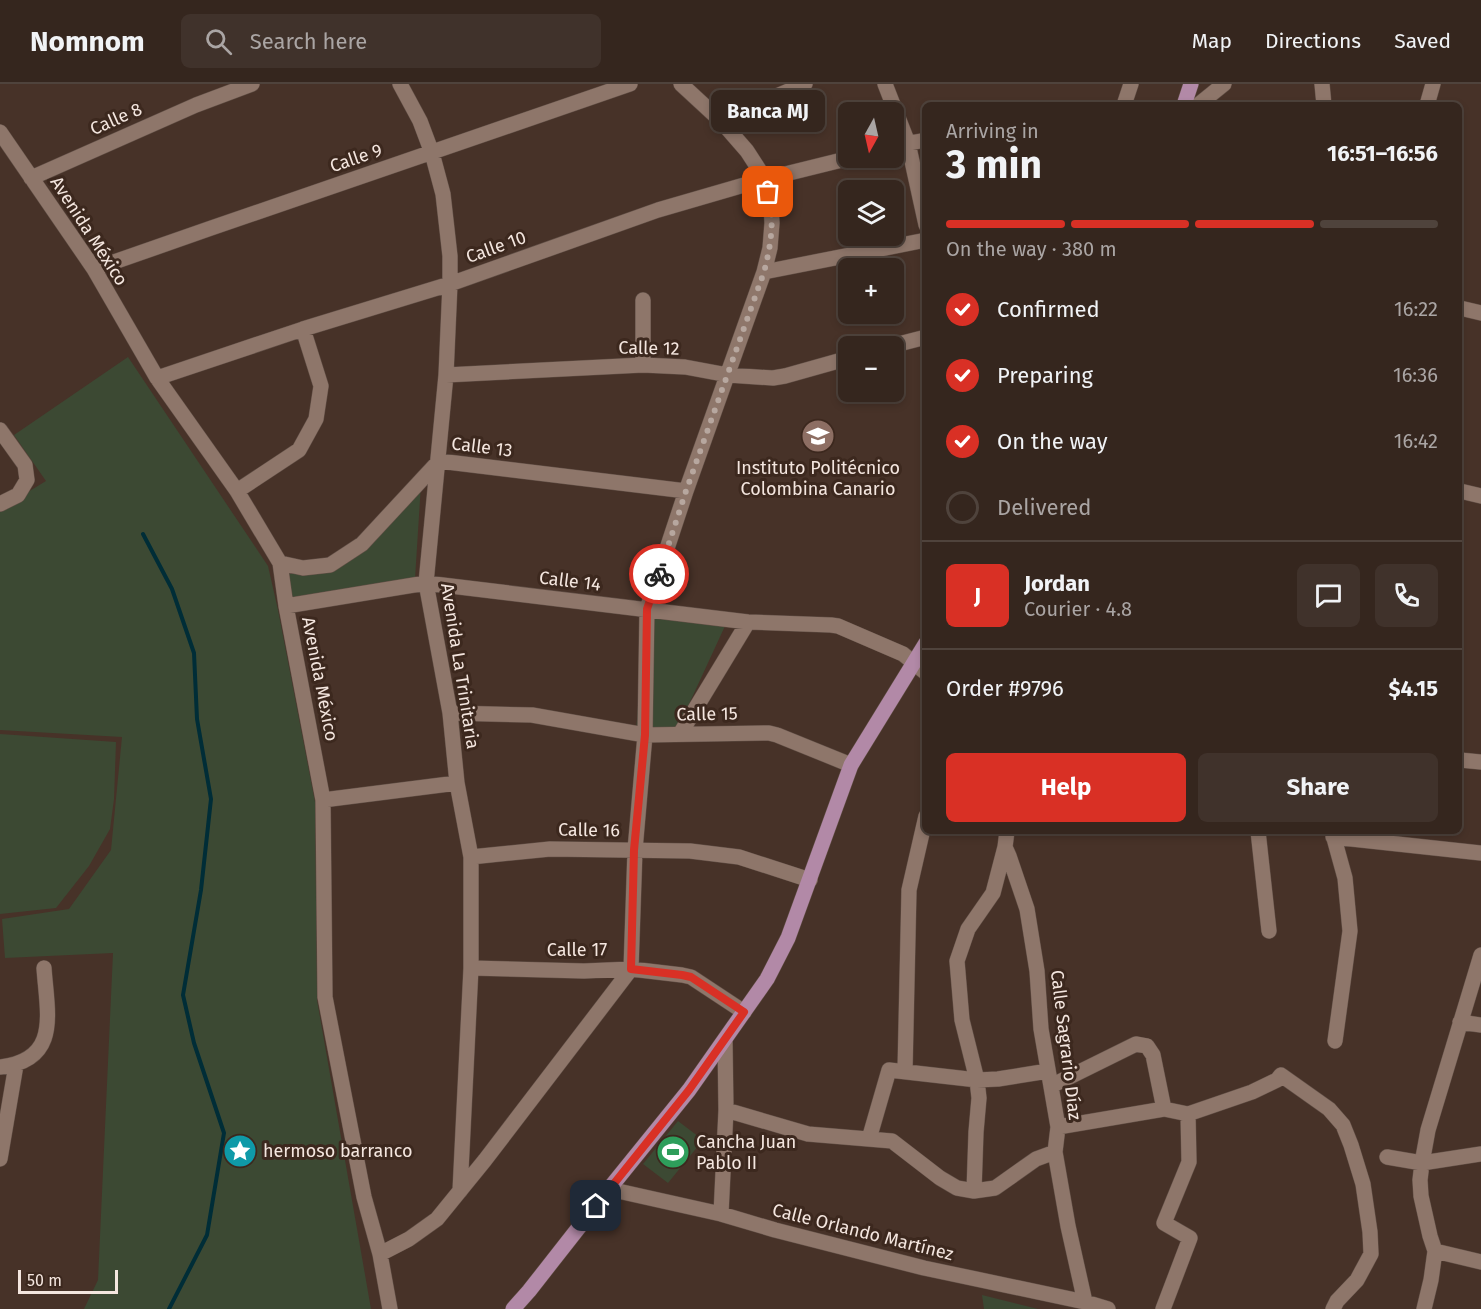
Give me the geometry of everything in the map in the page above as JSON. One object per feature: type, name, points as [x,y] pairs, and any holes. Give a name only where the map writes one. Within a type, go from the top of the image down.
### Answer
[{"type":"main road","points":[[1185,102],[1191,84]]},
{"type":"main road","points":[[513,1309],[689,1090],[767,979],[788,938],[852,765],[922,649]]},
{"type":"street","name":"Calle 8","points":[[31,177],[196,105],[252,84]]},
{"type":"street","name":"Avenida La Trinitaria","points":[[400,84],[420,121],[432,153],[446,216],[450,256],[446,375],[426,583],[450,713],[457,783],[471,857],[471,968],[460,1191]]},
{"type":"street","name":"Calle 9","points":[[94,269],[630,84]]},
{"type":"street","points":[[380,1254],[409,1239],[437,1219],[631,969],[634,850],[645,735],[647,609],[686,491],[764,272],[770,248],[772,223],[771,205],[765,179],[747,151],[720,120],[681,84]]},
{"type":"street","points":[[720,120],[805,84]]},
{"type":"street","points":[[885,84],[890,102]]},
{"type":"street","points":[[1125,102],[1131,84]]},
{"type":"street","points":[[1202,102],[1224,84]]},
{"type":"street","points":[[1322,84],[1324,102]]},
{"type":"street","points":[[1428,102],[1433,84]]},
{"type":"street","name":"Avenida México","points":[[0,132],[94,269],[157,378],[237,491],[280,562],[286,606],[323,800],[325,997],[364,1197],[380,1254],[390,1309]]},
{"type":"street","points":[[904,144],[922,141]]},
{"type":"street","points":[[904,154],[922,212]]},
{"type":"street","name":"Calle 10","points":[[157,378],[303,329],[450,284],[658,210],[838,161]]},
{"type":"street","points":[[764,272],[922,241]]},
{"type":"street","points":[[643,300],[643,365]]},
{"type":"street","points":[[1462,308],[1481,313]]},
{"type":"street","points":[[237,491],[299,450],[316,419],[321,387],[303,329]]},
{"type":"street","points":[[904,343],[922,338]]},
{"type":"street","name":"Calle 12","points":[[446,375],[643,365],[685,367],[728,375],[773,378],[838,361]]},
{"type":"street","points":[[0,430],[25,465],[27,480],[18,495],[0,504]]},
{"type":"street","name":"Calle 13","points":[[280,562],[303,568],[330,565],[362,544],[439,461],[686,491]]},
{"type":"street","points":[[1462,491],[1481,496]]},
{"type":"street","name":"Calle 14","points":[[286,606],[426,583],[748,622],[838,626],[903,654],[913,663]]},
{"type":"street","points":[[680,734],[748,622]]},
{"type":"street","points":[[913,663],[922,671]]},
{"type":"street","name":"Calle 15","points":[[450,713],[532,716],[645,735],[769,733],[852,765]]},
{"type":"street","points":[[1462,760],[1481,762]]},
{"type":"street","points":[[323,800],[457,783]]},
{"type":"street","points":[[905,1071],[909,890],[922,833]]},
{"type":"street","name":"Calle Sagrario Díaz","points":[[1007,834],[1005,847],[1027,909],[1037,971],[1041,1029],[1058,1127],[1055,1152],[1085,1302]]},
{"type":"street","points":[[1258,834],[1269,931]]},
{"type":"street","points":[[1335,1041],[1350,931],[1345,878],[1333,834],[1481,853]]},
{"type":"street","points":[[974,1191],[979,1098],[977,1080],[962,1020],[957,961],[968,929],[993,893],[1005,847]]},
{"type":"street","name":"Calle 16","points":[[471,857],[550,849],[690,851],[739,857],[810,880]]},
{"type":"street","points":[[1424,1309],[1435,1251],[1421,1196],[1422,1163],[1428,1130],[1481,956]]},
{"type":"street","points":[[0,1067],[16,1065],[33,1055],[43,1044],[48,1025],[44,968]]},
{"type":"street","name":"Calle 17","points":[[471,968],[584,971],[631,969],[682,975],[691,977],[744,1012]]},
{"type":"street","points":[[1460,1022],[1481,1025]]},
{"type":"street","points":[[722,1214],[726,1110],[725,1041]]},
{"type":"street","points":[[869,1139],[889,1070],[977,1080],[1050,1078],[1136,1044],[1147,1046],[1153,1054],[1164,1109]]},
{"type":"street","points":[[0,1159],[16,1065]]},
{"type":"street","points":[[1058,1127],[1164,1109],[1188,1114],[1252,1092],[1277,1080],[1281,1075],[1329,1109],[1343,1125],[1363,1184],[1371,1254],[1357,1280],[1337,1300],[1333,1309]]},
{"type":"street","points":[[726,1110],[808,1134],[892,1141],[940,1178],[957,1188],[974,1191],[995,1188],[1036,1159],[1055,1152]]},
{"type":"street","points":[[1163,1309],[1190,1238],[1164,1223],[1189,1162],[1188,1114]]},
{"type":"street","points":[[1387,1157],[1422,1163],[1481,1154]]},
{"type":"street","name":"Calle Orlando Martínez","points":[[609,1189],[722,1214],[924,1268],[1085,1302],[1108,1309]]},
{"type":"street","points":[[1435,1251],[1481,1262]]},
{"type":"green space","points":[[128,357],[268,566],[315,802],[317,1000],[371,1309],[84,1309],[98,1280],[113,953],[5,958],[2,919],[69,909],[111,850],[122,737],[0,730],[0,509],[46,481],[14,435]]},
{"type":"green space","points":[[422,468],[415,579],[288,601],[276,565],[303,571],[365,546]]},
{"type":"green space","points":[[645,615],[725,626],[677,730],[636,731]]},
{"type":"green space","points":[[0,734],[116,742],[114,799],[110,829],[89,866],[56,908],[0,914]]},
{"type":"green space","name":"Cancha Juan Pablo II","points":[[678,1121],[703,1140],[668,1183],[643,1164]]},
{"type":"green space","points":[[982,1295],[1038,1309],[984,1309]]},
{"type":"waterway","points":[[143,534],[172,589],[194,653],[197,719],[211,799],[201,890],[183,995],[194,1043],[224,1133],[207,1235],[169,1309]]},
{"type":"way so far","points":[[659,574],[764,272],[770,248],[772,223],[768,192]]},
{"type":"place","name":"Banca MJ","points":[[768,192]]},
{"type":"place","name":"Instituto Politécnico Colombina Canario","points":[[818,436]]},
{"type":"place","name":"hermoso barranco","points":[[240,1151]]},
{"type":"place","name":"Cancha Juan Pablo II","points":[[673,1152]]},
{"type":"route","points":[[596,1206],[689,1090],[744,1012],[691,977],[631,969],[634,850],[645,735],[647,609],[659,574]]}]
